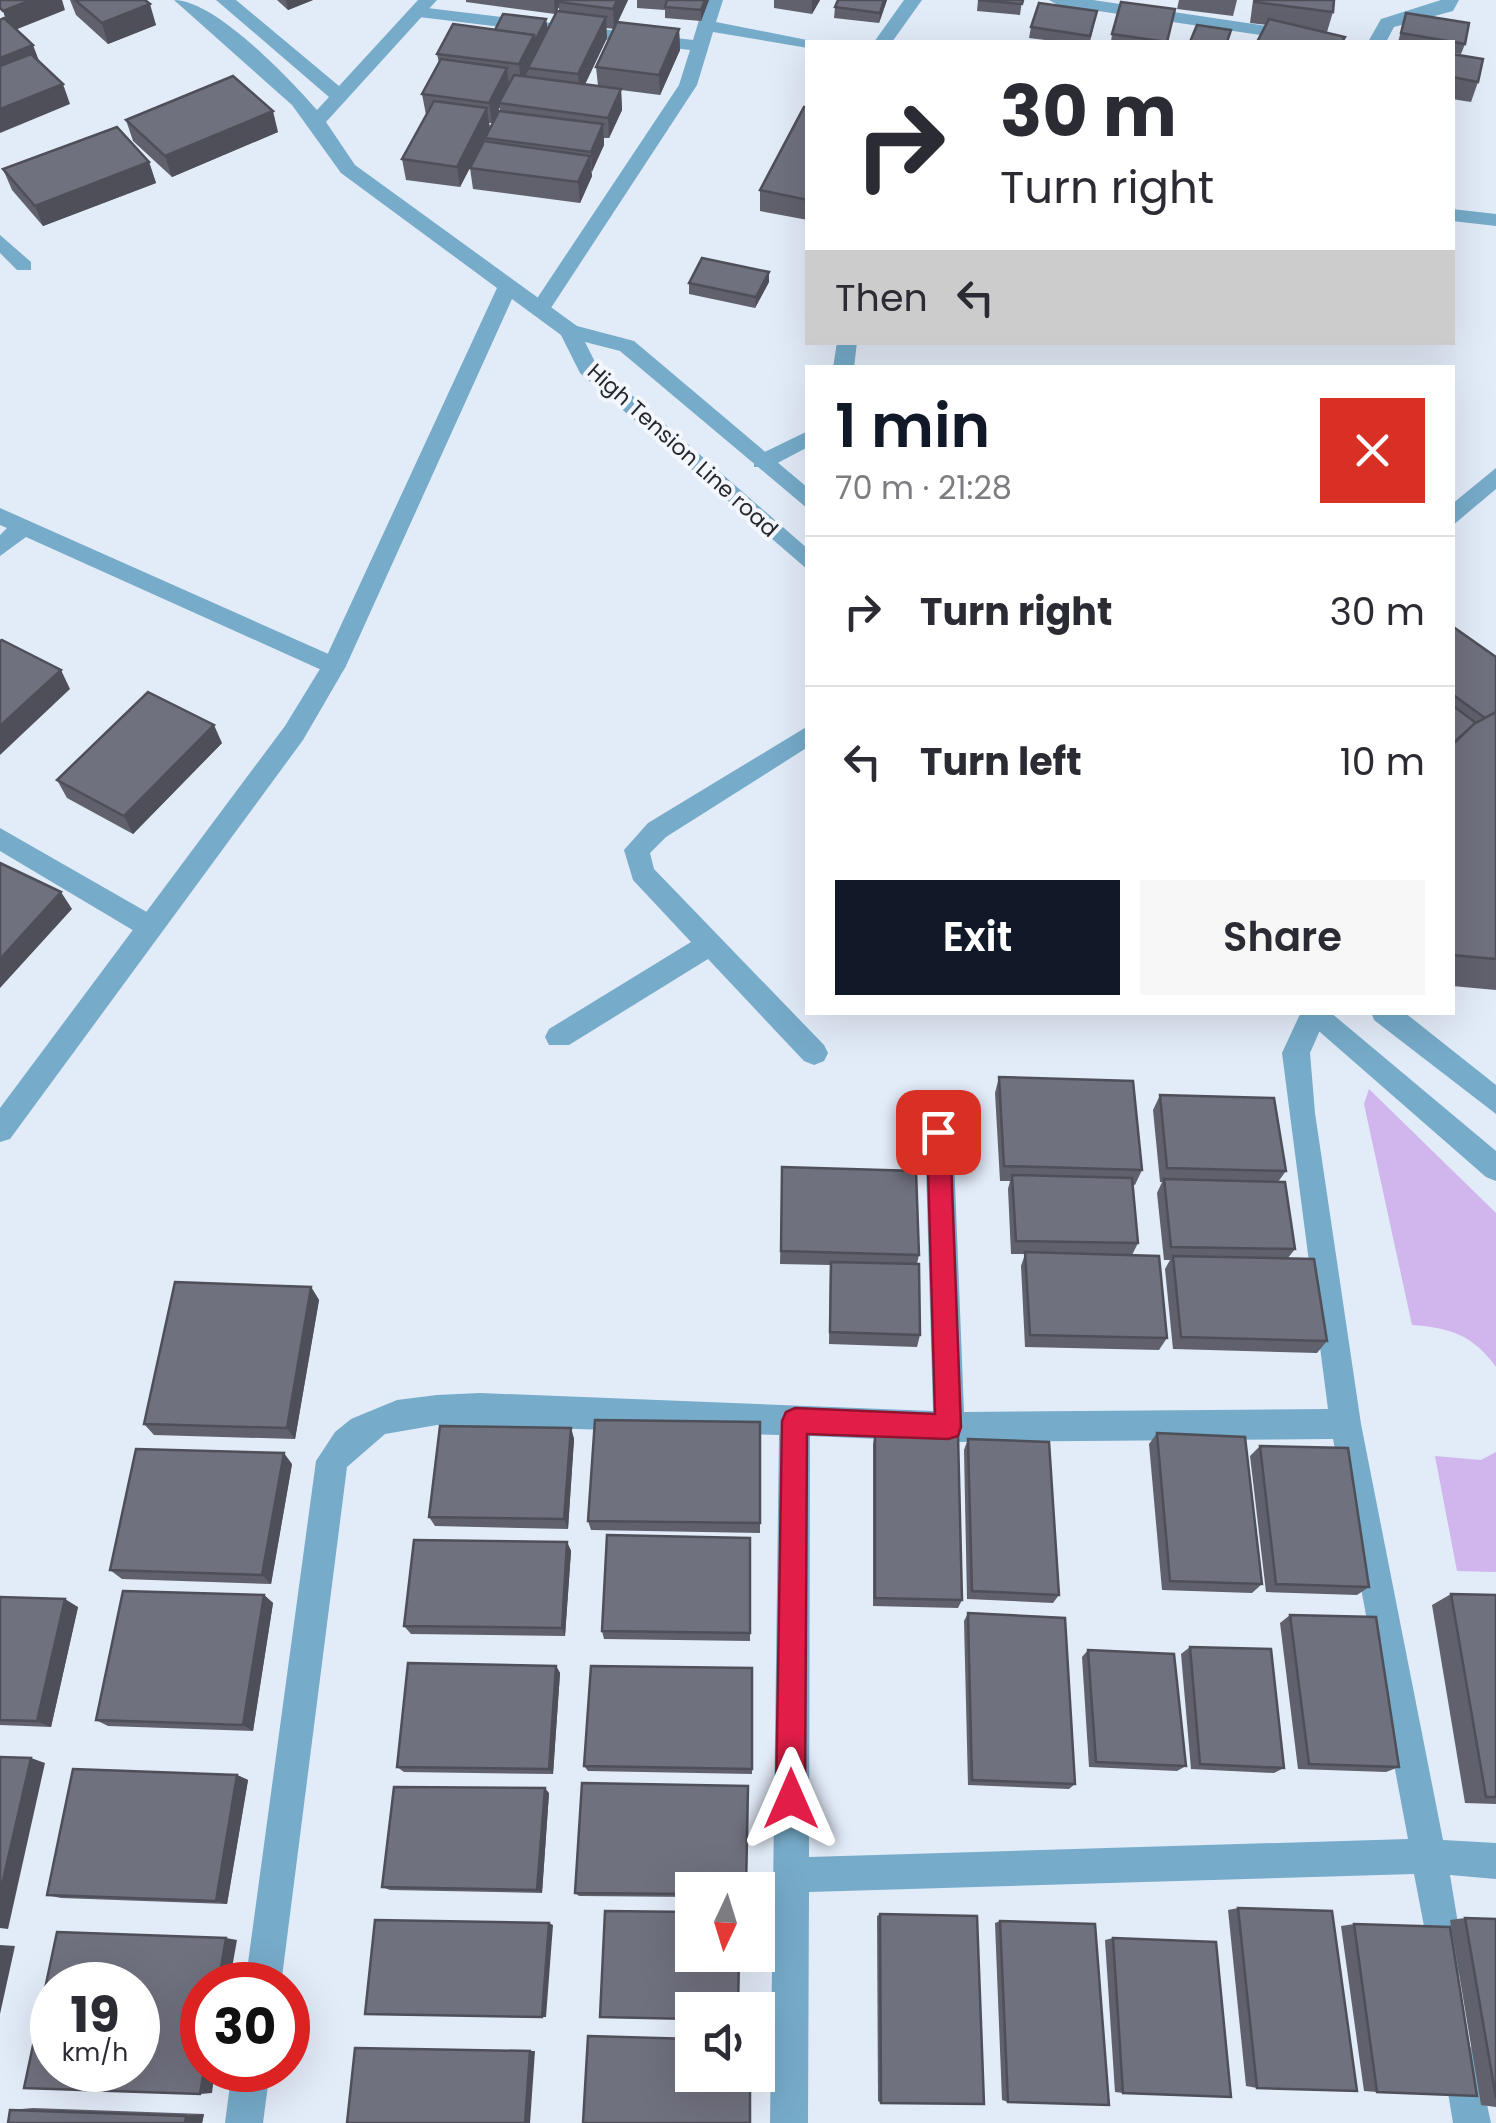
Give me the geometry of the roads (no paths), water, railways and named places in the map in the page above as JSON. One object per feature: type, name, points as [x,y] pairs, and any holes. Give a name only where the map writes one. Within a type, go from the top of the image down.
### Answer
[{"type":"street","name":"High Tension Line road","points":[[184,0],[271,74],[317,120],[325,144],[348,168],[570,331],[627,346],[805,498]]},
{"type":"street","points":[[225,0],[340,96]]},
{"type":"street","points":[[540,309],[688,85],[714,0]]},
{"type":"street","points":[[884,40],[913,0]]},
{"type":"street","points":[[1058,0],[1327,40]]},
{"type":"street","points":[[1378,40],[1387,23],[1446,7],[1450,0]]},
{"type":"street","points":[[317,120],[423,6],[700,46]]},
{"type":"street","points":[[706,25],[805,42]]},
{"type":"street","points":[[1455,215],[1496,220]]},
{"type":"street","points":[[0,241],[24,266]]},
{"type":"street","points":[[0,1130],[252,794],[334,666],[508,286]]},
{"type":"street","name":"High Tension Line road","points":[[570,331],[587,368],[805,559]]},
{"type":"street","points":[[762,462],[805,440]]},
{"type":"street","points":[[1455,515],[1496,476]]},
{"type":"street","points":[[0,516],[334,666]]},
{"type":"street","points":[[0,548],[24,527]]},
{"type":"street","points":[[805,737],[658,830],[637,850],[642,874],[814,1054]]},
{"type":"street","points":[[0,838],[150,927]]},
{"type":"street","points":[[559,1037],[707,946]]},
{"type":"street","points":[[1313,1015],[1296,1053],[1346,1424],[1429,1856],[1450,1990]]},
{"type":"street","points":[[1314,1015],[1496,1168]]},
{"type":"street","points":[[1388,1015],[1496,1102]]},
{"type":"street","points":[[938,1132],[948,1427]]},
{"type":"street","points":[[265,1962],[332,1461],[348,1436],[367,1424],[408,1413],[480,1408],[948,1427],[1346,1424]]},
{"type":"street","points":[[789,2123],[795,1421]]},
{"type":"street","points":[[790,1875],[1429,1856],[1496,1862]]},
{"type":"street","points":[[1457,2028],[1472,2123]]},
{"type":"street","points":[[244,2123],[248,2092]]}]
